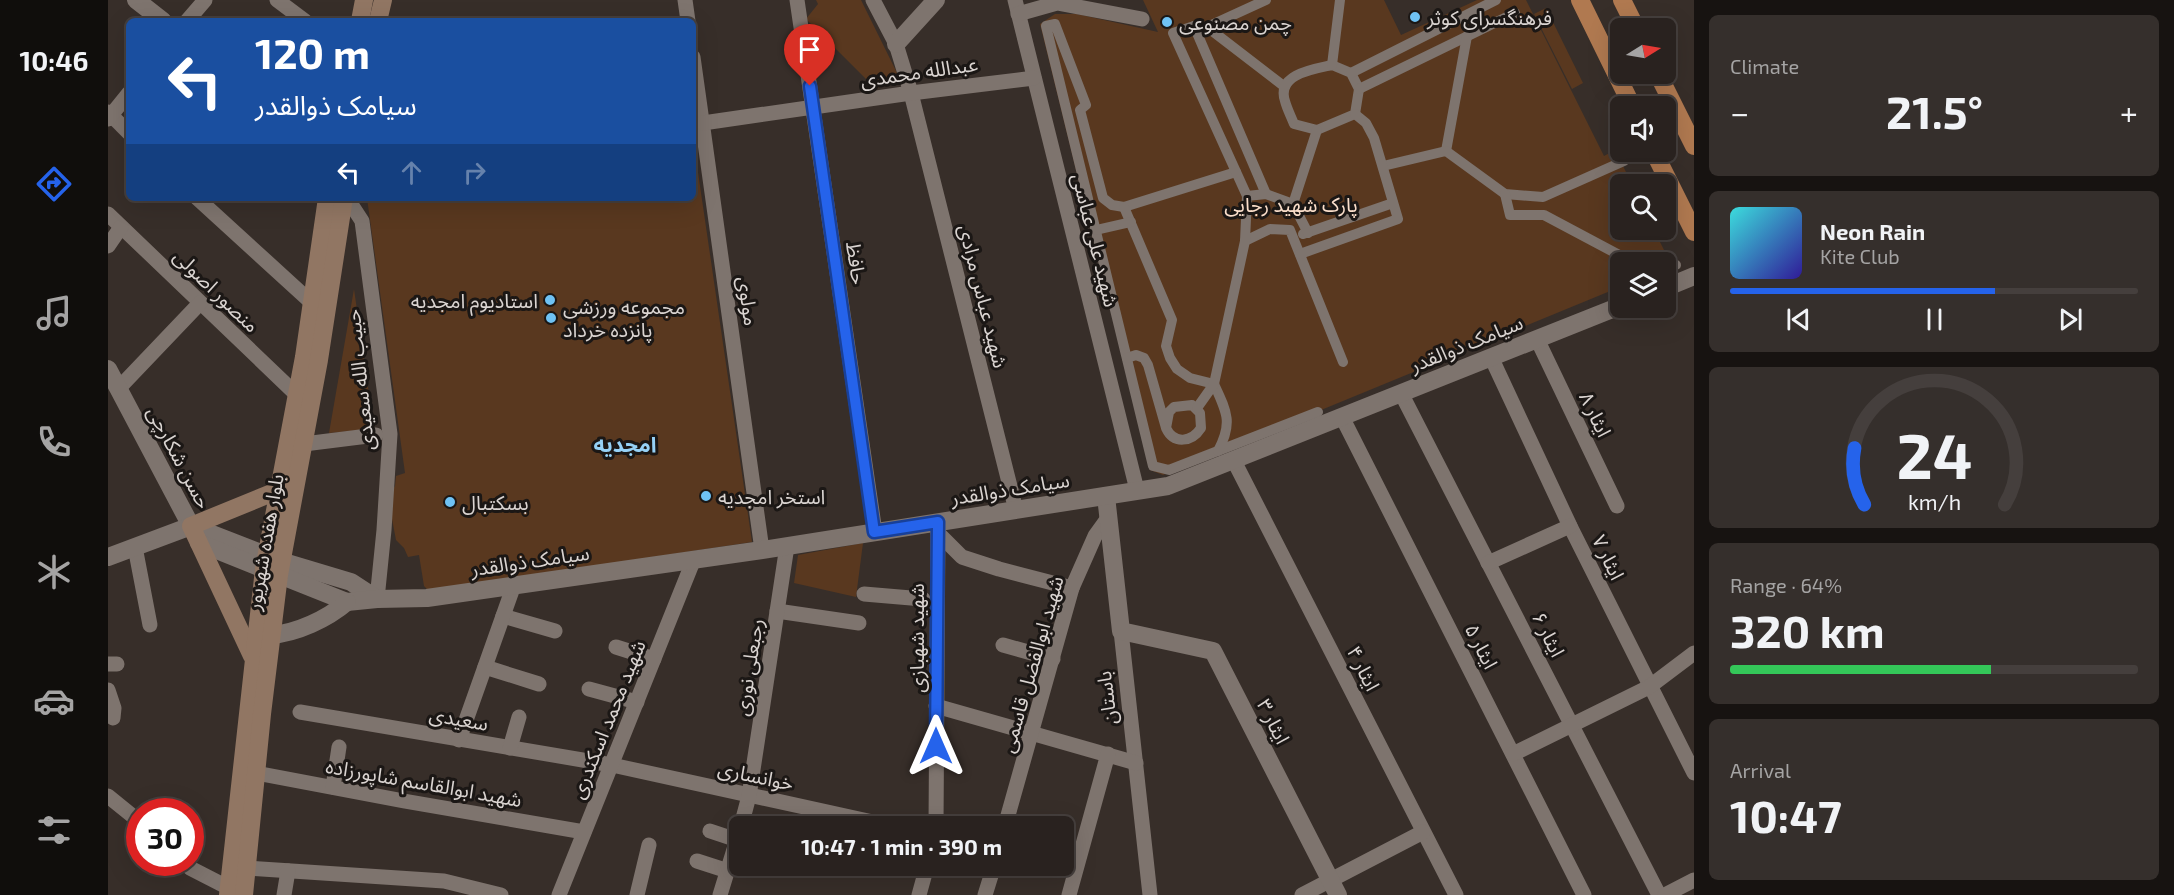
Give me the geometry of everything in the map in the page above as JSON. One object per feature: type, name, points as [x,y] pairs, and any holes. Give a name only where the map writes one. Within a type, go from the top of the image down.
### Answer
[{"type":"highway","points":[[1580,0],[1627,96]]},
{"type":"highway","points":[[1622,0],[1631,18]]},
{"type":"highway","points":[[1663,84],[1694,146]]},
{"type":"highway","points":[[1659,162],[1694,232]]},
{"type":"main road","points":[[361,18],[364,0]]},
{"type":"main road","points":[[379,18],[383,0]]},
{"type":"main road","name":"بلوار هفده شهریور","points":[[234,893],[246,868],[271,635],[273,565],[279,490],[297,395],[327,201]]},
{"type":"main road","name":"بلوار هفده شهریور","points":[[234,893],[253,657],[273,565],[304,444],[344,201]]},
{"type":"main road","points":[[253,657],[190,526],[279,490]]},
{"type":"street","points":[[136,0],[159,18]]},
{"type":"street","points":[[190,18],[206,0]]},
{"type":"street","points":[[277,0],[301,18]]},
{"type":"street","points":[[685,0],[688,18]]},
{"type":"street","name":"حافظ","points":[[797,0],[874,532]]},
{"type":"street","name":"شهید عباس مرادی","points":[[873,0],[896,44],[911,93],[1016,510]]},
{"type":"street","points":[[896,44],[936,0]]},
{"type":"street","points":[[1197,408],[1214,384],[1245,241],[1247,196],[1173,33],[1194,26],[1207,27],[1266,0]]},
{"type":"street","points":[[1332,65],[1340,0]]},
{"type":"street","points":[[1351,73],[1496,0]]},
{"type":"street","points":[[1016,7],[1057,3],[1142,19]]},
{"type":"street","name":"شهید علی عباسی","points":[[1016,7],[1137,490]]},
{"type":"street","points":[[1359,90],[1515,13]]},
{"type":"street","points":[[1236,172],[1124,207],[1112,205],[1103,198],[1080,110],[1086,105],[1055,24],[1046,26],[1153,466],[1169,470],[1318,412]]},
{"type":"street","points":[[1194,26],[1266,194]]},
{"type":"street","points":[[1207,27],[1285,87]]},
{"type":"street","points":[[1446,151],[1467,36]]},
{"type":"street","points":[[1332,65],[1351,73],[1359,90],[1354,114],[1317,130],[1294,124],[1283,99],[1285,87],[1292,76],[1332,65]]},
{"type":"street","name":"مولوی","points":[[696,77],[762,550]]},
{"type":"street","name":"عبدالله محمدی","points":[[703,123],[1034,78]]},
{"type":"street","points":[[126,96],[109,116],[126,130]]},
{"type":"street","points":[[1300,254],[1398,219],[1374,138],[1366,123],[1354,114]]},
{"type":"street","points":[[1293,204],[1317,130]]},
{"type":"street","points":[[1383,166],[1446,151],[1505,194],[1543,197],[1621,162]]},
{"type":"street","points":[[1247,196],[1266,194],[1293,204],[1308,233]]},
{"type":"street","points":[[1505,194],[1510,216],[1544,215],[1613,252]]},
{"type":"street","points":[[1543,197],[1544,215]]},
{"type":"street","points":[[199,201],[312,303]]},
{"type":"street","name":"حبیب الله سعیدی","points":[[347,201],[362,221],[390,434],[384,530],[376,599]]},
{"type":"street","points":[[1294,238],[1393,203]]},
{"type":"street","points":[[1124,207],[1172,320],[1166,346],[1170,358],[1177,369],[1190,378],[1214,384]]},
{"type":"street","name":"منصور اصولی","points":[[108,214],[297,395]]},
{"type":"street","points":[[1096,230],[1131,222]]},
{"type":"street","points":[[108,246],[121,227]]},
{"type":"street","points":[[1245,241],[1270,229],[1290,230],[1343,362]]},
{"type":"street","points":[[1676,283],[1694,276]]},
{"type":"street","points":[[118,389],[200,303]]},
{"type":"street","name":"سیامک ذوالقدر","points":[[273,565],[347,602],[427,598],[874,532],[938,527],[1016,510],[1168,486],[1610,310]]},
{"type":"street","name":"ایثار ۸","points":[[1537,339],[1617,506]]},
{"type":"street","points":[[1127,358],[1136,355],[1144,358],[1148,365],[1166,428],[1172,437],[1192,439],[1201,428],[1200,413],[1197,408],[1186,405],[1174,407],[1169,412],[1166,428]]},
{"type":"street","name":"ایثار ۷","points":[[1491,357],[1570,526],[1694,773]]},
{"type":"street","name":"حسن شکارچی","points":[[108,369],[190,526],[273,565]]},
{"type":"street","points":[[1214,384],[1227,417],[1226,436],[1218,451]]},
{"type":"street","name":"ایثار ۶","points":[[1401,393],[1659,895]]},
{"type":"street","name":"ایثار ۵","points":[[1342,417],[1584,895]]},
{"type":"street","points":[[304,444],[376,435]]},
{"type":"street","points":[[1187,440],[1192,461]]},
{"type":"street","name":"ایثار ۴","points":[[1234,461],[1456,895]]},
{"type":"street","name":"باستان","points":[[1106,496],[1150,895]]},
{"type":"street","name":"شهید ابوالفضل قاسمی","points":[[1008,816],[1072,588],[1095,536],[1108,518]]},
{"type":"street","points":[[108,557],[190,526]]},
{"type":"street","points":[[1488,563],[1570,526]]},
{"type":"street","points":[[938,527],[962,557],[1072,588]]},
{"type":"street","name":"شهید شهبازی","points":[[936,816],[938,527]]},
{"type":"street","points":[[199,543],[273,565],[351,582],[376,599]]},
{"type":"street","name":"رجبعلی نوری","points":[[743,816],[749,796],[787,546]]},
{"type":"street","points":[[135,547],[150,626]]},
{"type":"street","name":"شهید محمد اسکندری","points":[[559,895],[694,559]]},
{"type":"street","points":[[459,740],[514,585]]},
{"type":"street","points":[[864,594],[923,598]]},
{"type":"street","points":[[271,635],[284,634],[334,613],[347,602]]},
{"type":"street","points":[[777,612],[859,623]]},
{"type":"street","points":[[503,616],[555,631]]},
{"type":"street","name":"ایثار ۳","points":[[1121,631],[1214,651],[1335,888]]},
{"type":"street","points":[[1003,645],[1053,659]]},
{"type":"street","points":[[616,647],[654,659]]},
{"type":"street","points":[[1513,754],[1650,687],[1694,653]]},
{"type":"street","points":[[485,667],[539,684]]},
{"type":"street","points":[[589,689],[637,702]]},
{"type":"street","points":[[108,690],[114,708],[113,718]]},
{"type":"street","points":[[936,706],[1136,763]]},
{"type":"street","name":"سعیدی","points":[[300,712],[612,765]]},
{"type":"street","points":[[510,748],[519,717]]},
{"type":"street","points":[[333,787],[339,747]]},
{"type":"street","points":[[1069,895],[1108,754]]},
{"type":"street","name":"خوانساری","points":[[612,765],[844,816]]},
{"type":"street","name":"شهید ابوالقاسم شاپورزاده","points":[[256,773],[584,832]]},
{"type":"street","points":[[108,796],[126,811]]},
{"type":"street","points":[[710,831],[729,832]]},
{"type":"street","points":[[1302,895],[1335,888],[1424,832]]},
{"type":"street","points":[[637,895],[649,846]]},
{"type":"street","points":[[697,861],[728,871]]},
{"type":"street","name":"رجبعلی نوری","points":[[720,895],[729,867]]},
{"type":"street","points":[[246,868],[444,881],[501,895]]},
{"type":"street","points":[[284,895],[288,871]]},
{"type":"street","points":[[204,876],[234,893]]},
{"type":"street","points":[[919,895],[924,876]]},
{"type":"street","points":[[985,895],[991,876]]},
{"type":"street","points":[[1665,895],[1694,880]]},
{"type":"green space","points":[[816,0],[861,0],[899,77],[876,89],[806,19],[818,4]]},
{"type":"green space","name":"پارک شهید رجایی","points":[[1143,0],[1384,0],[1401,35],[1477,0],[1526,0],[1604,156],[1610,153],[1610,162],[1621,162],[1627,174],[1610,174],[1610,240],[1659,240],[1665,252],[1610,252],[1610,291],[1163,475],[1150,470],[1040,24],[1055,14],[1077,14],[1158,32]]},
{"type":"green space","points":[[1546,8],[1583,83],[1572,89],[1534,14]]},
{"type":"green space","name":"مجموعه ورزشی پانزده خرداد","points":[[696,159],[752,542],[429,591],[424,586],[419,555],[408,557],[404,548],[396,540],[388,498],[395,486],[396,476],[405,473],[367,201],[696,201]]},
{"type":"green space","points":[[354,289],[374,429],[329,433]]},
{"type":"green space","points":[[863,543],[856,597],[794,583],[798,555]]},
{"type":"place","name":"فرهنگسرای کوثر","points":[[1415,17]]},
{"type":"place","name":"چمن مصنوعی","points":[[1167,22]]},
{"type":"place","name":"استادیوم امجدیه","points":[[550,300]]},
{"type":"place","name":"مجموعه ورزشی پانزده خرداد","points":[[551,318]]},
{"type":"place","name":"استخر امجدیه","points":[[706,496]]},
{"type":"place","name":"بسکتبال","points":[[450,502]]},
{"type":"district","name":"امجدیه","points":[[625,443]]},
{"type":"route","points":[[810,86],[874,532],[938,522],[936,746]]}]
